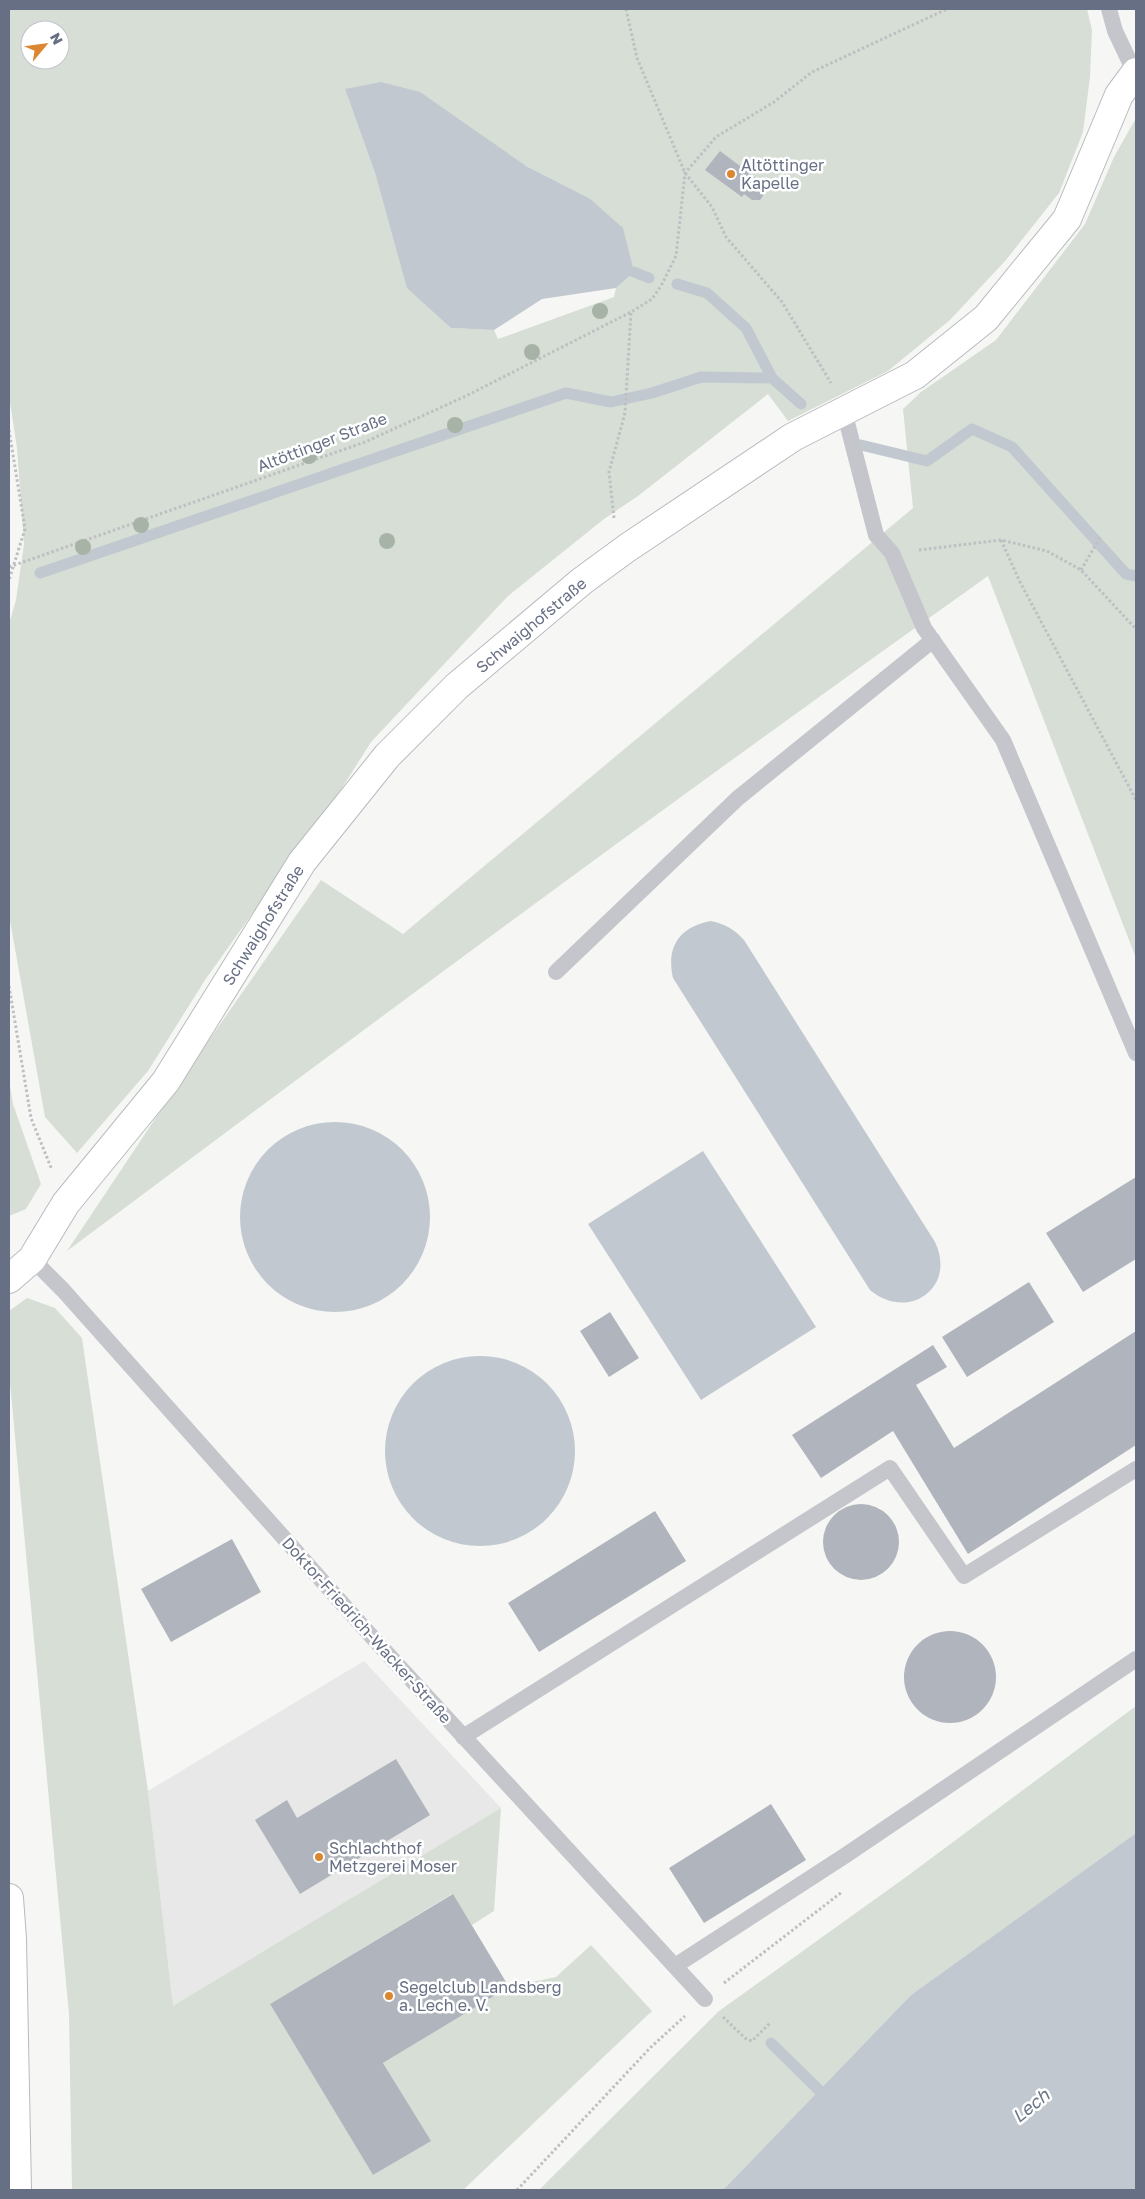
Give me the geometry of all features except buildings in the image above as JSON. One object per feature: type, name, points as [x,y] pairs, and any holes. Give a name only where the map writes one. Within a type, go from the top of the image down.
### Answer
[{"type":"main road","name":"Schwaighofstraße","points":[[9,1279],[32,1259],[66,1203],[166,1081],[302,862],[387,756],[464,680],[561,599],[627,548],[793,437],[915,374],[986,318],[1067,219],[1119,95],[1136,72]]},
{"type":"main road","points":[[9,1898],[12,1939],[17,2190]]},
{"type":"lane","points":[[1109,9],[1115,31],[1136,72]]},
{"type":"lane","points":[[844,411],[876,535],[892,553],[924,628],[1003,740],[1136,1053]]},
{"type":"lane","points":[[556,972],[738,798],[932,640]]},
{"type":"lane","name":"Doktor-Friedrich-Wacker-Straße","points":[[32,1259],[63,1290],[462,1737],[705,1999]]},
{"type":"lane","points":[[462,1737],[890,1468],[964,1576],[1136,1469]]},
{"type":"lane","points":[[675,1966],[846,1854],[1136,1659]]},
{"type":"path","points":[[626,9],[637,58],[685,173],[712,206],[726,236],[782,302],[828,376],[844,411]]},
{"type":"path","points":[[685,173],[716,137],[774,102],[812,72],[947,9]]},
{"type":"path","name":"Altöttinger Straße","points":[[10,567],[365,442],[466,396],[631,312],[652,298],[661,286],[676,256],[685,173]]},
{"type":"path","points":[[627,548],[615,524],[609,472],[625,413],[631,312]]},
{"type":"path","points":[[9,430],[25,529],[10,567],[9,580]]},
{"type":"path","points":[[1080,570],[1093,546],[1101,536]]},
{"type":"path","points":[[892,553],[1000,540],[1047,551],[1080,570],[1136,628]]},
{"type":"path","points":[[1000,540],[1020,582],[1136,800]]},
{"type":"path","points":[[9,986],[30,1118],[66,1203]]},
{"type":"path","points":[[517,2190],[650,2048],[705,1999],[844,1891]]},
{"type":"path","points":[[728,2022],[745,2038],[752,2040],[770,2023]]},
{"type":"shaded area","points":[[9,9],[1087,9],[1092,30],[1090,77],[1083,132],[1059,193],[1006,260],[950,320],[888,371],[788,421],[768,394],[638,496],[604,519],[508,596],[371,742],[342,788],[205,980],[148,1071],[77,1153],[45,1117],[9,915],[9,624],[16,600],[24,544],[17,448],[9,396]],"holes":[[[345,89],[526,166],[589,198],[633,272],[616,288],[614,297],[498,339],[494,330],[451,328],[376,176]]]},
{"type":"shaded area","points":[[1136,118],[1136,958],[988,576],[525,911],[67,1251],[179,1083],[321,880],[403,934],[913,508],[903,409],[921,392],[996,340],[1085,224],[1114,157]]},
{"type":"shaded area","points":[[9,1079],[13,1104],[41,1184],[26,1209],[9,1216]]},
{"type":"shaded area","points":[[27,1298],[55,1308],[82,1338],[148,1791],[173,2006],[501,1808],[494,1911],[472,1925],[452,1894],[270,2004],[373,2175],[430,2141],[383,2063],[509,1987],[556,1977],[591,1945],[652,2011],[463,2190],[72,2190],[69,2014],[9,1372],[9,1311]]},
{"type":"shaded area","points":[[364,1661],[501,1808],[173,2007],[148,1791]]},
{"type":"shaded area","points":[[1136,1706],[1136,1833],[911,1995],[723,2190],[539,2190],[719,2011],[906,1877]]},
{"type":"water","points":[[381,82],[420,92],[526,166],[589,198],[623,228],[634,272],[616,288],[542,299],[494,330],[451,328],[407,288],[376,176],[345,89]]},
{"type":"water","points":[[711,921],[729,928],[744,940],[935,1242],[940,1259],[939,1273],[934,1286],[925,1295],[913,1301],[899,1302],[885,1299],[870,1290],[673,978],[671,957],[677,940],[691,928]]},
{"type":"water","points":[[335,1122],[353,1124],[371,1130],[388,1138],[402,1150],[414,1164],[422,1181],[428,1199],[430,1217],[428,1235],[422,1253],[414,1270],[402,1284],[388,1296],[371,1304],[353,1310],[335,1312],[317,1310],[299,1304],[282,1296],[268,1284],[256,1270],[248,1253],[242,1235],[240,1217],[242,1199],[248,1181],[256,1164],[268,1150],[282,1138],[299,1130],[317,1124]]},
{"type":"water","points":[[703,1151],[816,1327],[701,1400],[588,1224]]},
{"type":"water","points":[[480,1356],[498,1358],[516,1364],[533,1372],[547,1384],[559,1398],[567,1415],[573,1433],[575,1451],[573,1469],[567,1487],[559,1504],[547,1518],[533,1530],[516,1538],[498,1544],[480,1546],[462,1544],[444,1538],[427,1530],[413,1518],[401,1504],[393,1487],[387,1469],[385,1451],[387,1433],[393,1415],[401,1398],[413,1384],[427,1372],[444,1364],[462,1358]]},
{"type":"water","name":"Lech","points":[[1136,1833],[1136,2190],[723,2190],[911,1995]]},
{"type":"waterway","points":[[634,272],[649,278]]},
{"type":"waterway","points":[[677,284],[707,293],[746,328],[772,378]]},
{"type":"waterway","points":[[40,573],[566,393],[611,402],[652,393],[701,377],[772,378],[801,404]]},
{"type":"waterway","points":[[861,445],[927,461],[972,429],[1012,447],[1126,574],[1136,576]]},
{"type":"waterway","points":[[771,2043],[829,2100]]},
{"type":"place","name":"Altöttinger Kapelle","points":[[731,174]]},
{"type":"place","name":"Schlachthof Metzgerei Moser","points":[[319,1857]]},
{"type":"place","name":"Segelclub Landsberg a. Lech e. V.","points":[[389,1996]]}]
